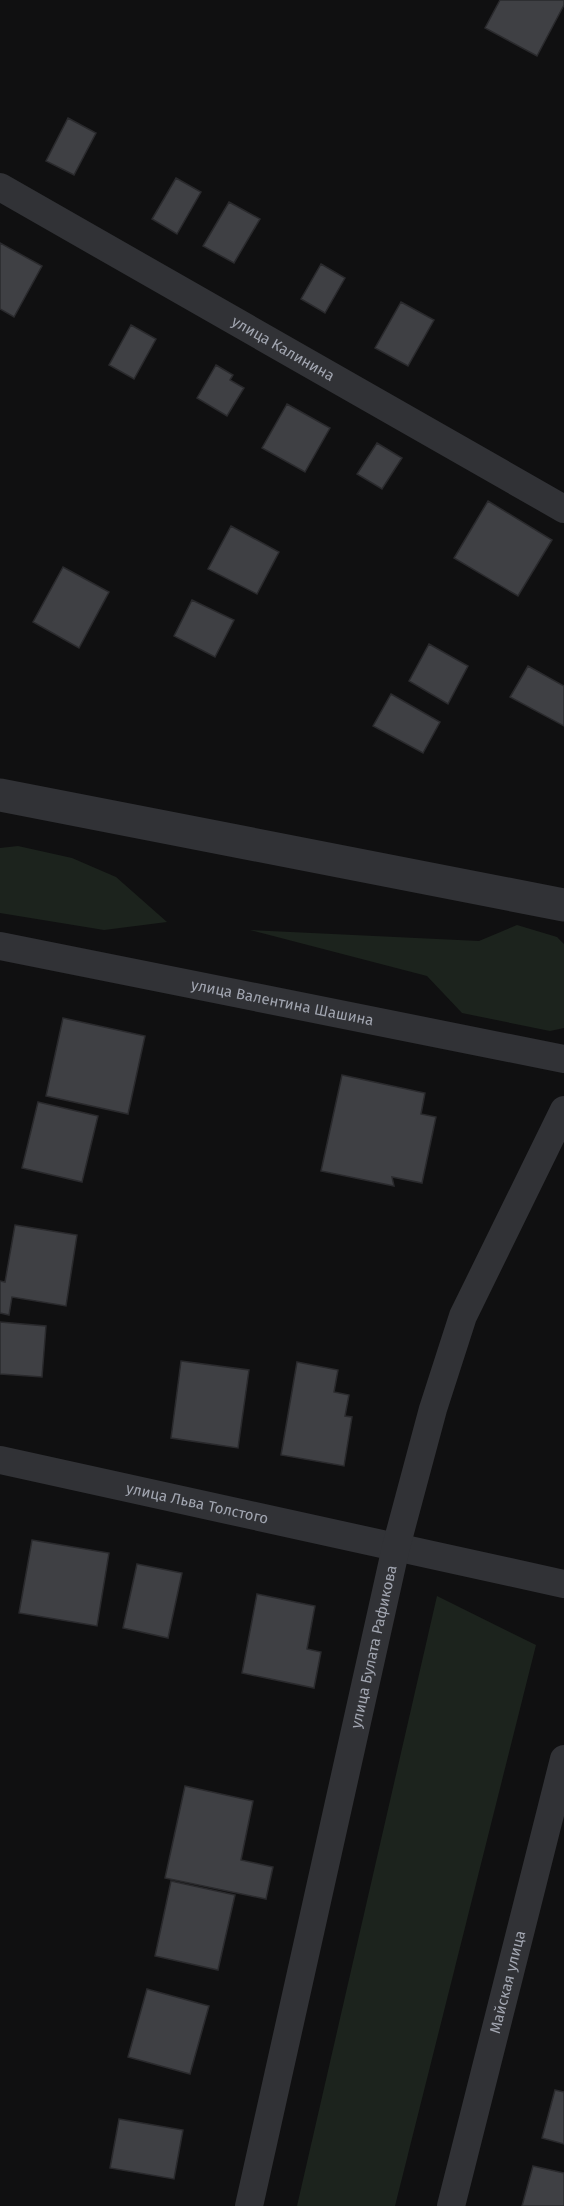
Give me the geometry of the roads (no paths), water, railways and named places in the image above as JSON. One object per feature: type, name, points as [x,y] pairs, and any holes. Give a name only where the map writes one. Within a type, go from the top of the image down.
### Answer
[{"type":"street","name":"улица Калинина","points":[[0,187],[564,509]]},
{"type":"street","points":[[0,795],[564,905]]},
{"type":"street","name":"улица Валентина Шашина","points":[[0,946],[564,1059]]},
{"type":"street","name":"улица Булата Рафикова","points":[[249,2206],[396,1546],[433,1409],[463,1316],[564,1110]]},
{"type":"street","name":"улица Льва Толстого","points":[[0,1460],[564,1584]]},
{"type":"street","name":"Майская улица","points":[[451,2206],[564,1759]]}]
